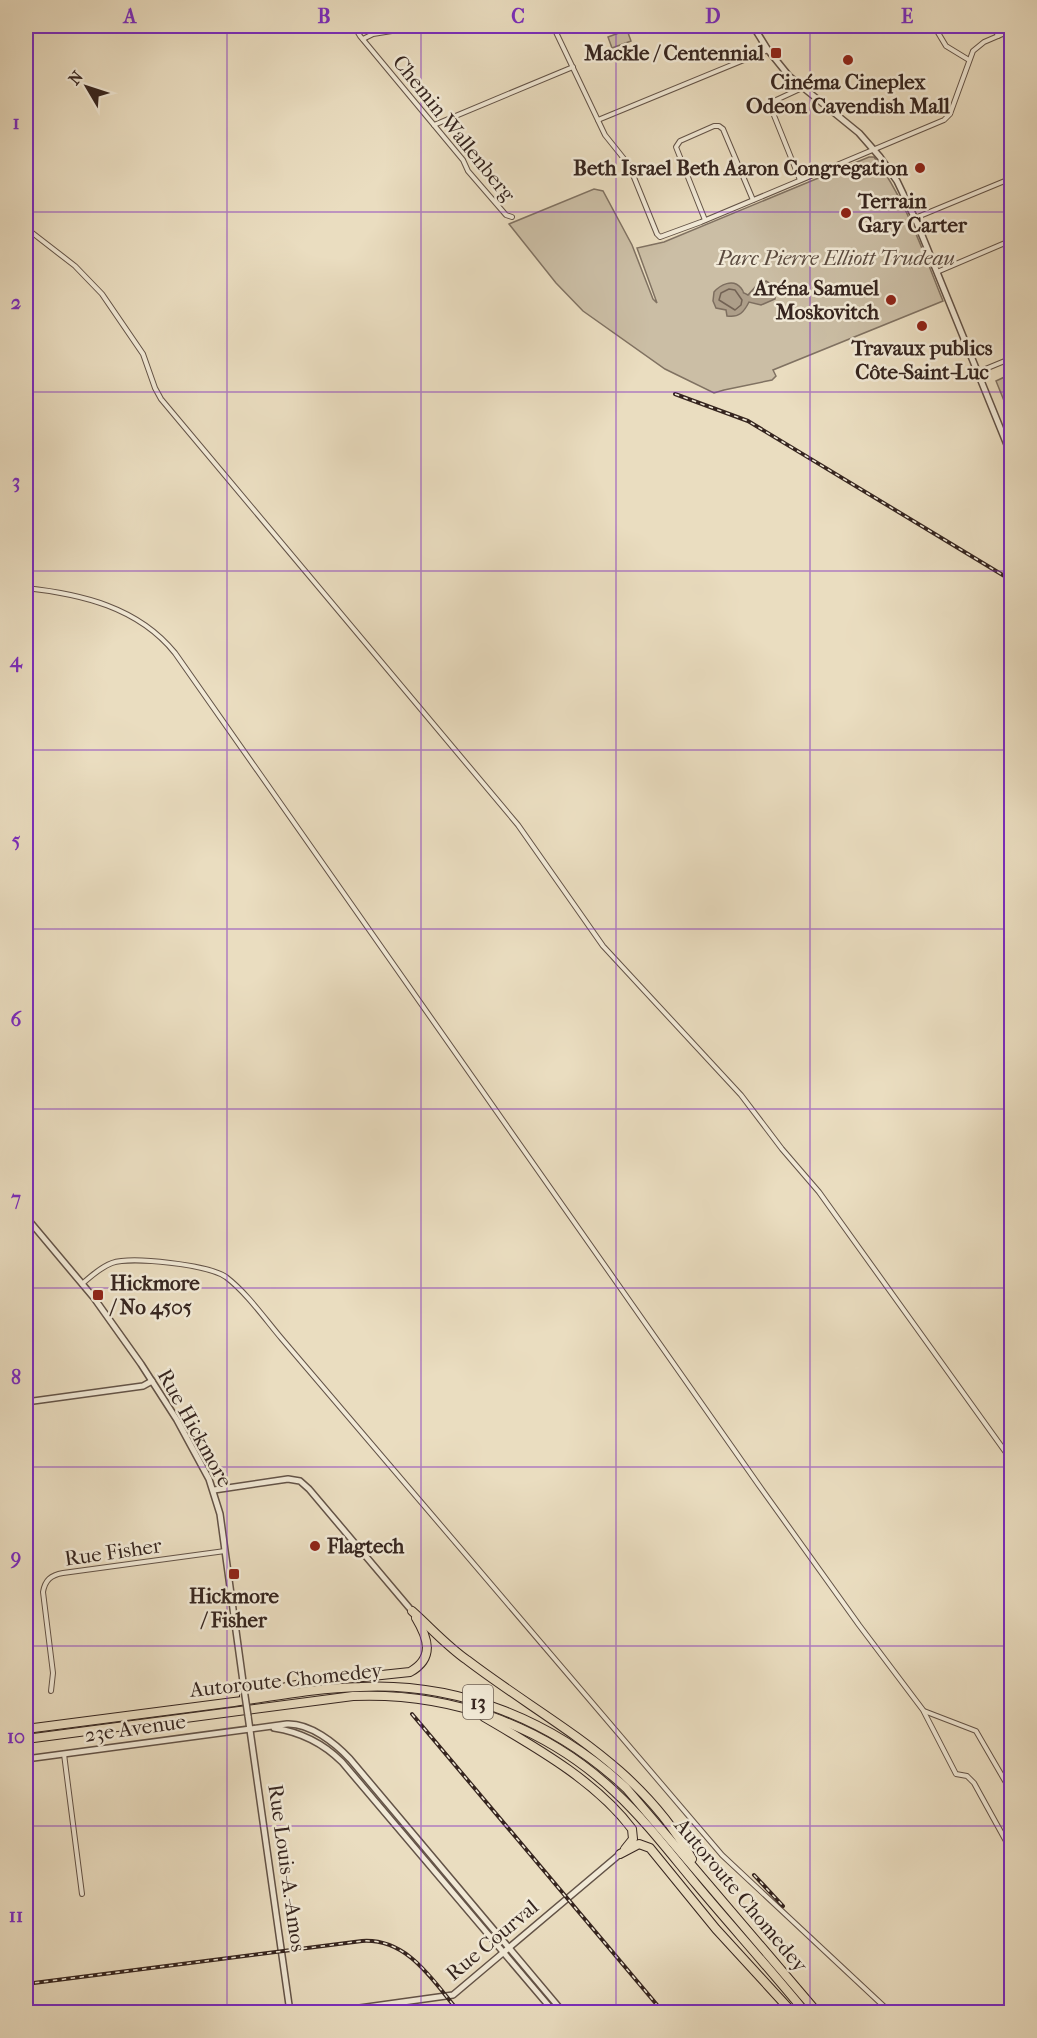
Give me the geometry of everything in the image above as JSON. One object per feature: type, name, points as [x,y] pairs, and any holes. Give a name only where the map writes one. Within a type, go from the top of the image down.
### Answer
[{"type":"highway","points":[[192,1707],[298,1684],[410,1672],[421,1662],[427,1648],[425,1633],[412,1611]]},
{"type":"highway","points":[[412,1611],[469,1662],[581,1739],[620,1769],[644,1793],[676,1832],[702,1876]]},
{"type":"highway","name":"Autoroute Chomedey","points":[[26,1729],[335,1688],[370,1686],[419,1689],[451,1694],[483,1703],[548,1731],[604,1769],[638,1801],[816,2013]]},
{"type":"highway","name":"Autoroute Chomedey","points":[[26,1738],[345,1697],[401,1697],[430,1700],[471,1709],[512,1724],[545,1740],[576,1760],[609,1786],[646,1825],[806,2013]]},
{"type":"highway","points":[[471,1709],[559,1763],[596,1792],[631,1827],[634,1834],[630,1843],[620,1854]]},
{"type":"highway","points":[[620,1854],[639,1844],[650,1848],[722,1936],[792,2013]]},
{"type":"street","name":"Chemin Wallenberg","points":[[354,26],[463,159],[468,171],[506,215],[512,217]]},
{"type":"street","points":[[363,39],[373,34],[423,26]]},
{"type":"street","points":[[553,26],[608,140],[629,165],[659,236],[705,220],[948,117],[969,60],[979,45],[1011,30]]},
{"type":"street","points":[[753,26],[768,50],[802,88],[849,124],[874,150],[897,181],[915,218],[1011,456]]},
{"type":"street","points":[[936,26],[946,46],[969,60]]},
{"type":"street","points":[[994,26],[998,36]]},
{"type":"street","points":[[598,120],[768,50]]},
{"type":"street","points":[[434,125],[573,67]]},
{"type":"street","points":[[800,180],[771,108],[774,101],[802,88]]},
{"type":"street","points":[[705,220],[676,148],[680,141],[714,126],[723,129],[753,200]]},
{"type":"street","points":[[915,218],[1011,178]]},
{"type":"street","points":[[26,228],[75,266],[102,294],[143,354],[161,399],[518,825],[603,946],[741,1095],[782,1149],[819,1192],[1011,1461]]},
{"type":"street","points":[[937,272],[1011,240]]},
{"type":"street","points":[[978,372],[1011,358]]},
{"type":"street","points":[[26,588],[76,596],[113,606],[139,620],[167,642],[806,1551],[923,1710],[956,1774],[967,1776],[974,1783],[1011,1852]]},
{"type":"street","name":"Rue Hickmore","points":[[26,1217],[107,1316],[152,1381],[197,1456],[214,1490],[220,1514],[250,1729]]},
{"type":"street","points":[[82,1284],[105,1266],[125,1261],[200,1268],[220,1274],[229,1280],[282,1339],[722,1855],[890,2013]]},
{"type":"street","points":[[26,1401],[143,1386],[152,1381]]},
{"type":"street","points":[[214,1490],[284,1479],[293,1479],[302,1483],[412,1611]]},
{"type":"street","name":"Rue Fisher","points":[[51,1691],[53,1673],[43,1593],[49,1578],[63,1573],[225,1551]]},
{"type":"street","points":[[923,1710],[976,1731],[1011,1793]]},
{"type":"street","name":"23e Avenue","points":[[26,1759],[267,1727],[302,1735],[324,1746],[338,1758],[506,1950],[554,2009],[563,2013]]},
{"type":"street","name":"Rue Louis-A.-Amos","points":[[250,1729],[290,2013]]},
{"type":"street","points":[[64,1754],[82,1894]]},
{"type":"street","name":"Rue Courval","points":[[331,2013],[450,1996],[620,1854]]},
{"type":"green space","points":[[627,30],[631,41],[612,48],[608,37]]},
{"type":"green space","name":"Parc Pierre Elliott Trudeau","points":[[869,157],[874,157],[905,209],[943,301],[773,370],[776,376],[772,380],[714,393],[665,369],[583,311],[556,283],[509,224],[594,189],[603,191],[632,245],[653,299],[657,303],[637,248],[664,242]]},
{"type":"green space","points":[[1011,374],[1012,418],[996,381]]},
{"type":"water","points":[[766,281],[776,289],[775,299],[761,305],[749,302],[743,311],[735,316],[727,316],[726,310],[716,308],[713,301],[714,292],[723,285],[734,283],[748,295],[756,286]]},
{"type":"railway","points":[[675,394],[748,421],[1006,577]]},
{"type":"railway","points":[[412,1714],[663,2012]]},
{"type":"railway","points":[[754,1875],[783,1906]]},
{"type":"railway","points":[[26,1984],[362,1941],[378,1942],[393,1946],[418,1964],[459,2012]]},
{"type":"place","name":"Mackle / Centennial","points":[[776,53]]},
{"type":"place","name":"Cinéma Cineplex Odeon Cavendish Mall","points":[[848,60]]},
{"type":"place","name":"Beth Israel Beth Aaron Congregation","points":[[920,168]]},
{"type":"place","name":"Terrain Gary Carter","points":[[846,213]]},
{"type":"place","name":"Aréna Samuel Moskovitch","points":[[891,300]]},
{"type":"place","name":"Travaux publics Côte-Saint-Luc","points":[[922,326]]},
{"type":"place","name":"Hickmore / No 4505","points":[[98,1295]]},
{"type":"place","name":"Flagtech","points":[[315,1546]]},
{"type":"place","name":"Hickmore / Fisher","points":[[234,1574]]}]
